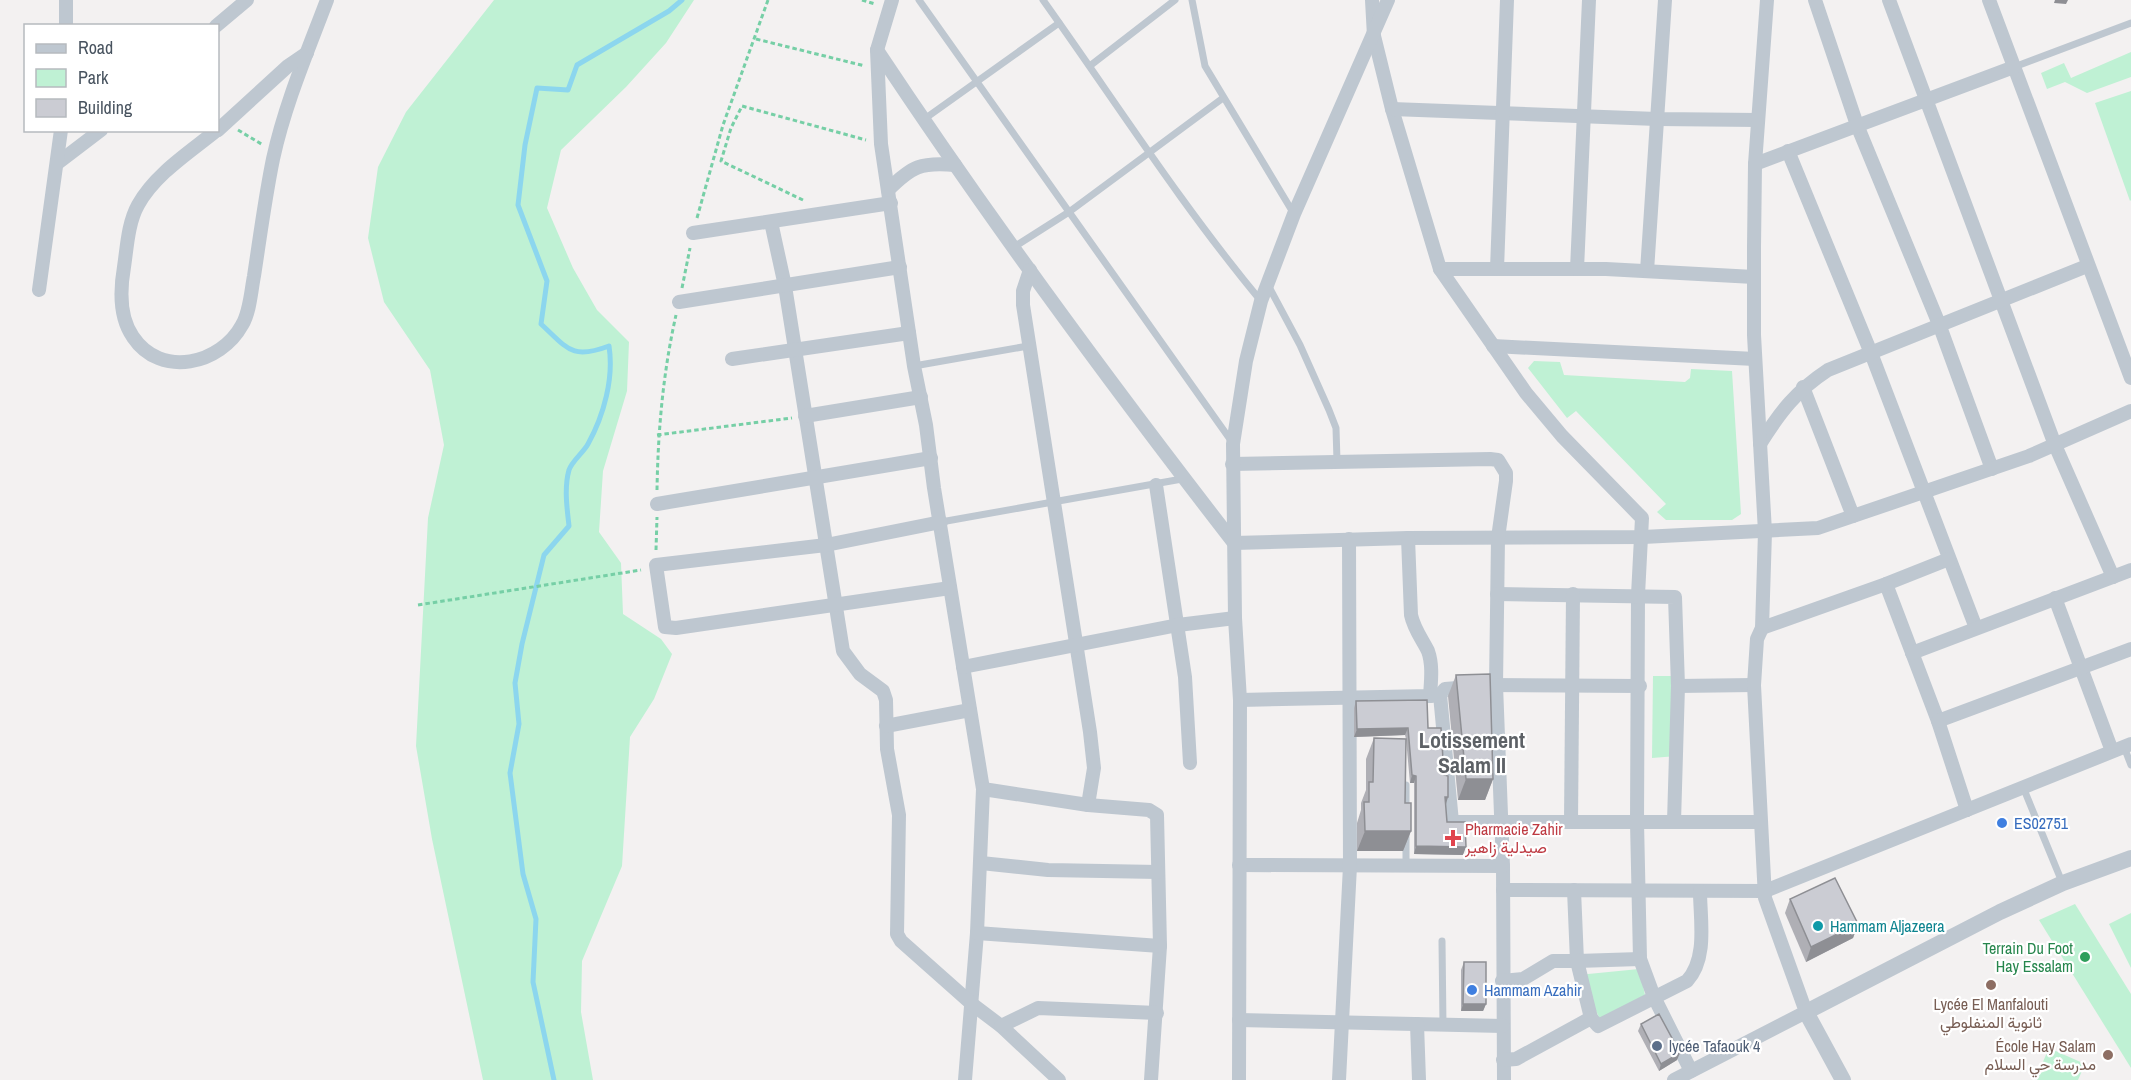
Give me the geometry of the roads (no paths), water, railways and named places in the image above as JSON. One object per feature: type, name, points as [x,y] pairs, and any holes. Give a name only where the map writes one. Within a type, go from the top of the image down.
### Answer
[{"type":"street","points":[[66,0],[66,24]]},
{"type":"street","points":[[218,24],[247,0]]},
{"type":"street","points":[[215,132],[158,178],[138,205],[130,227],[122,281],[124,318],[138,345],[150,353],[172,361],[191,363],[208,358],[227,346],[243,324],[251,291],[273,159],[289,99],[327,0]]},
{"type":"street","points":[[892,0],[877,50],[881,144],[914,366],[931,458],[983,789],[977,933],[965,1080]]},
{"type":"street","points":[[1372,0],[1374,36],[1392,109],[1440,269],[1526,393],[1562,436],[1642,518],[1643,537],[1638,595],[1640,686],[1637,822],[1640,959],[1683,1076],[2000,912],[2063,883],[2131,858]]},
{"type":"street","points":[[1239,1080],[1240,700],[1235,618],[1233,444],[1246,361],[1261,301],[1269,286],[1294,214],[1388,0]]},
{"type":"street","points":[[1497,269],[1508,0]]},
{"type":"street","points":[[1577,269],[1589,0]]},
{"type":"street","points":[[1647,271],[1665,0]]},
{"type":"street","points":[[1767,0],[1755,164],[1754,277],[1755,359],[1764,532],[1762,628],[1757,639],[1754,685],[1764,891],[1806,1012],[1843,1080]]},
{"type":"street","points":[[1815,0],[1857,125],[1939,324],[1992,469]]},
{"type":"street","points":[[1889,0],[1925,102],[2055,445],[2113,577]]},
{"type":"street","points":[[1989,0],[2087,266],[2131,378]]},
{"type":"street","points":[[877,50],[923,120],[1030,270],[1182,479],[1234,543]]},
{"type":"street","points":[[219,129],[288,66],[307,52]]},
{"type":"street","points":[[1755,164],[2014,67]]},
{"type":"street","points":[[1392,109],[1503,111],[1584,117],[1758,120]]},
{"type":"street","points":[[39,290],[59,162],[61,132]]},
{"type":"street","points":[[59,162],[98,132]]},
{"type":"street","points":[[1788,151],[1871,353],[1976,628]]},
{"type":"street","points":[[693,233],[829,213],[890,197],[910,169],[930,163],[955,165]]},
{"type":"street","points":[[771,222],[785,286],[845,656],[860,674],[883,692],[886,700],[887,749],[899,815],[897,934],[972,1004],[1001,1026],[1054,1078]]},
{"type":"street","points":[[1760,444],[1779,415],[1803,387],[1828,370],[2087,266]]},
{"type":"street","points":[[679,302],[900,267]]},
{"type":"street","points":[[1440,269],[1577,269],[1754,277]]},
{"type":"street","points":[[1030,270],[1023,291],[1028,346],[1051,475],[1053,503],[1094,768],[1088,805]]},
{"type":"street","points":[[732,359],[909,333]]},
{"type":"street","points":[[1493,346],[1755,359]]},
{"type":"street","points":[[1803,387],[1853,516]]},
{"type":"street","points":[[805,416],[921,398]]},
{"type":"street","points":[[1234,543],[1408,538],[1643,537],[1818,528],[1992,469],[2055,445],[2131,411]]},
{"type":"street","points":[[657,504],[931,458]]},
{"type":"street","points":[[1232,464],[1498,460],[1506,473],[1498,538],[1496,685],[1503,866],[1504,1080]]},
{"type":"street","points":[[1156,485],[1185,677],[1190,763]]},
{"type":"street","points":[[941,522],[826,545],[656,565],[663,624],[667,629],[950,588]]},
{"type":"street","points":[[1408,538],[1411,615],[1428,653],[1432,670],[1452,822],[1760,822]]},
{"type":"street","points":[[1339,1080],[1350,866],[1349,539]]},
{"type":"street","points":[[1762,628],[1949,559]]},
{"type":"street","points":[[1912,653],[2131,570]]},
{"type":"street","points":[[1886,584],[1938,721],[1967,810]]},
{"type":"street","points":[[1497,594],[1672,595],[1677,600],[1678,686],[1674,822]]},
{"type":"street","points":[[1571,822],[1573,594]]},
{"type":"street","points":[[1503,890],[1764,891],[2122,747],[2080,667],[2055,598]]},
{"type":"street","points":[[963,667],[1178,625],[1235,618]]},
{"type":"street","points":[[1938,721],[2131,649]]},
{"type":"street","points":[[1240,700],[1435,695],[1445,689],[1496,685],[1640,686]]},
{"type":"street","points":[[1678,686],[1754,685]]},
{"type":"street","points":[[886,726],[970,710]]},
{"type":"street","points":[[983,789],[1088,805],[1155,812],[1158,818],[1160,946],[1151,1080]]},
{"type":"street","points":[[981,864],[1048,870],[1158,872]]},
{"type":"street","points":[[1239,865],[1503,866]]},
{"type":"street","points":[[1574,890],[1576,961],[1591,1018],[1598,1026],[1687,981],[1694,973],[1700,949],[1700,891]]},
{"type":"street","points":[[977,933],[1160,946]]},
{"type":"street","points":[[1502,981],[1523,979],[1552,961],[1640,959]]},
{"type":"street","points":[[1001,1026],[1038,1008],[1156,1012]]},
{"type":"street","points":[[1503,1060],[1516,1059],[1591,1018]]},
{"type":"street","points":[[1239,1020],[1503,1026]]},
{"type":"street","points":[[1417,1024],[1419,1080]]},
{"type":"lane","points":[[919,0],[1233,444]]},
{"type":"lane","points":[[1043,0],[1091,65],[1211,241],[1261,301]]},
{"type":"lane","points":[[1091,65],[1175,0]]},
{"type":"lane","points":[[1192,0],[1205,66],[1294,214]]},
{"type":"lane","points":[[923,120],[1059,23]]},
{"type":"lane","points":[[2014,67],[2131,23]]},
{"type":"lane","points":[[1014,247],[1069,212],[1223,98]]},
{"type":"lane","points":[[1269,286],[1300,345],[1336,428],[1337,461]]},
{"type":"lane","points":[[914,366],[1028,346]]},
{"type":"lane","points":[[941,522],[1053,503],[1113,489],[1156,485],[1182,479]]},
{"type":"lane","points":[[2122,747],[2131,765]]},
{"type":"lane","points":[[1406,785],[1406,820]]},
{"type":"lane","points":[[2023,787],[2063,883]]},
{"type":"lane","points":[[1406,831],[1406,866]]},
{"type":"lane","points":[[1442,941],[1443,1025]]},
{"type":"waterway","points":[[554,1080],[533,982],[536,919],[523,874],[510,773],[519,724],[515,683],[544,555],[569,526],[567,477],[573,463],[588,444],[599,421],[609,383],[610,358],[609,346],[587,352],[571,350],[541,324],[547,281],[518,205],[525,145],[537,88],[568,90],[577,65],[669,11],[682,0]]},
{"type":"place","name":"ES02751","points":[[2002,823]]},
{"type":"place","name":"Pharmacie Zahir صيدلية زاهير","points":[[1453,838]]},
{"type":"place","name":"Hammam Aljazeera","points":[[1818,926]]},
{"type":"place","name":"Terrain Du Foot Hay Essalam","points":[[2085,957]]},
{"type":"place","name":"Lycée El Manfalouti ثانوية المنفلوطي","points":[[1991,985]]},
{"type":"place","name":"Hammam Azahir","points":[[1472,990]]},
{"type":"place","name":"lycée Tafaouk 4","points":[[1657,1046]]},
{"type":"place","name":"École Hay Salam مدرسة حي السلام","points":[[2108,1055]]},
{"type":"district","name":"Lotissement Salam II","points":[[1472,752]]}]
